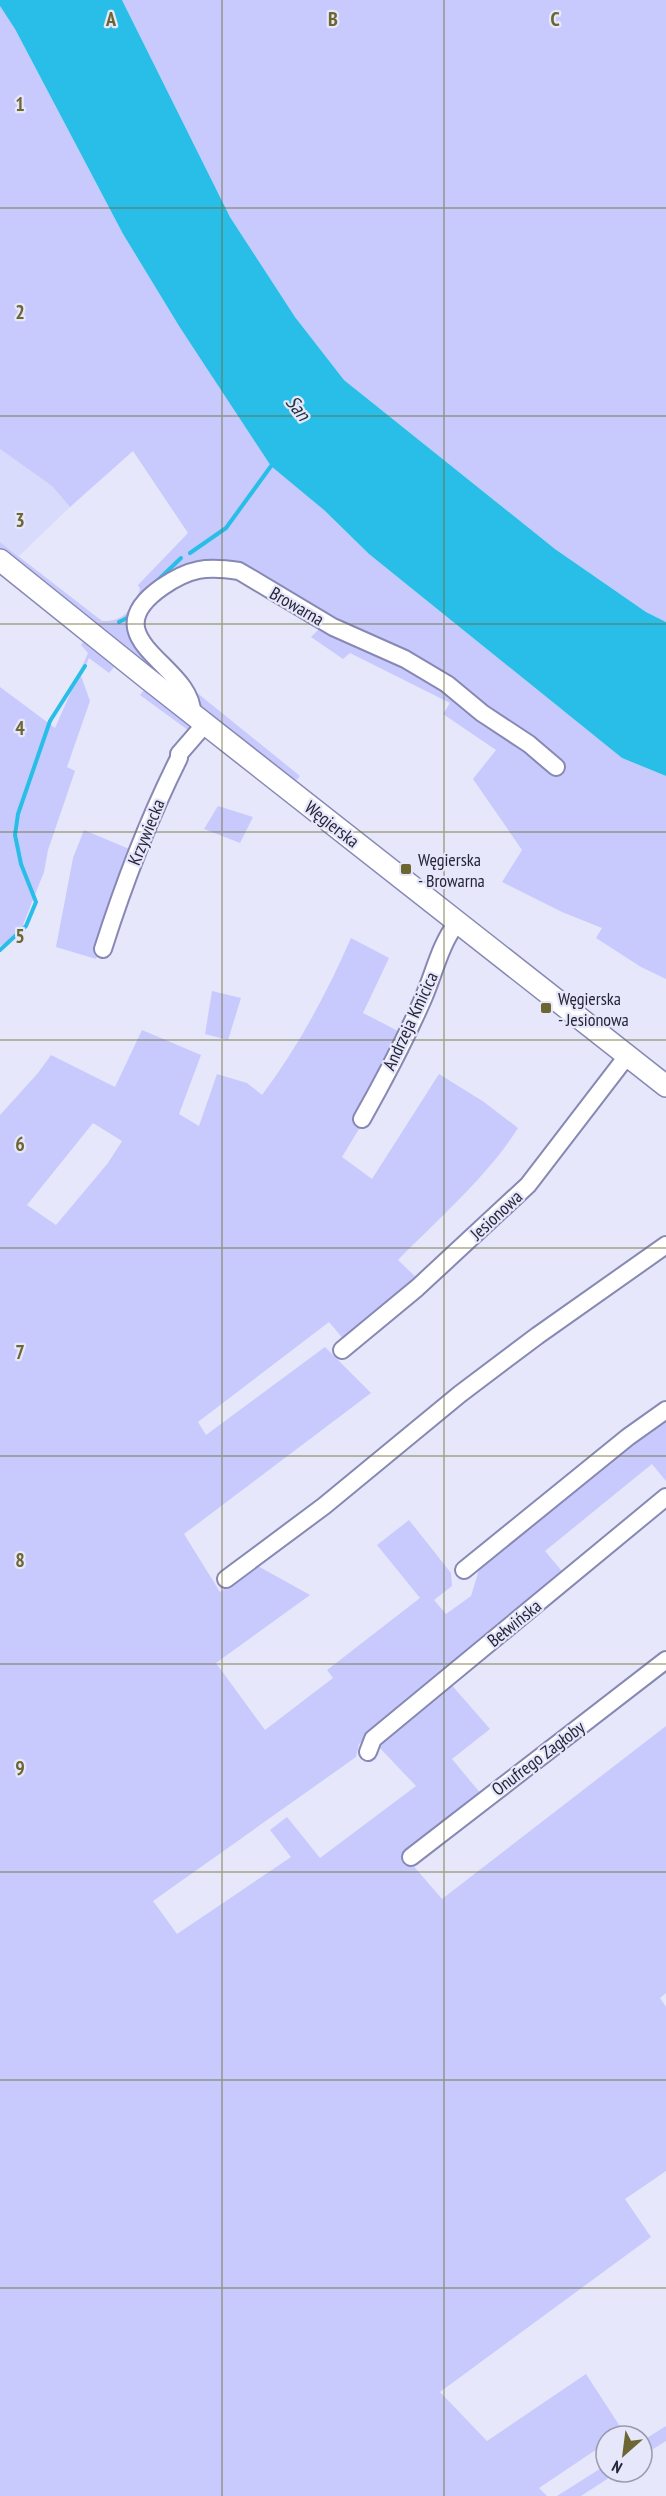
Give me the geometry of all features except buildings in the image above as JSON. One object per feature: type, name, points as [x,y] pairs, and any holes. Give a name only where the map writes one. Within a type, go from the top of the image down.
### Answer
[{"type":"main road","name":"Węgierska","points":[[0,560],[666,1086]]},
{"type":"street","name":"Browarna","points":[[198,718],[182,688],[140,638],[135,625],[136,615],[144,602],[180,575],[204,568],[239,571],[333,627],[405,659],[447,684],[482,712],[529,744],[556,768]]},
{"type":"street","name":"Krzywiecka","points":[[104,949],[122,891],[157,803],[198,718]]},
{"type":"street","name":"Andrzeja Kmicica","points":[[362,1119],[403,1041],[447,938],[457,923]]},
{"type":"street","name":"Jesionowa","points":[[342,1350],[417,1288],[528,1185],[627,1056]]},
{"type":"street","points":[[226,1579],[324,1506],[460,1394],[537,1336],[666,1245]]},
{"type":"street","points":[[464,1570],[628,1437],[666,1410]]},
{"type":"street","name":"Bełwińska","points":[[368,1752],[373,1739],[666,1497]]},
{"type":"street","name":"Onufrego Zagłoby","points":[[411,1857],[666,1660]]},
{"type":"shaded area","points":[[122,0],[666,0],[666,622],[646,612],[555,549],[344,380],[295,317],[230,217]]},
{"type":"shaded area","points":[[0,6],[15,29],[123,234],[179,326],[218,382],[324,510],[369,554],[622,758],[666,776],[666,979],[641,967],[596,938],[602,928],[562,912],[502,882],[522,850],[473,779],[496,750],[443,714],[450,703],[350,653],[343,659],[311,637],[322,626],[431,666],[310,604],[205,562],[192,564],[171,574],[132,616],[179,689],[150,671],[0,549],[0,542],[102,621],[110,621],[127,613],[140,589],[138,585],[188,533],[133,451],[70,507],[52,486],[0,449]]},
{"type":"shaded area","points":[[0,449],[52,486],[70,507],[19,556],[0,542]]},
{"type":"shaded area","points":[[83,642],[114,667],[109,673],[89,658],[81,676],[90,701],[67,767],[75,771],[48,850],[44,872],[19,935],[0,946],[0,687],[55,728],[88,653],[81,645]]},
{"type":"shaded area","points":[[175,675],[300,776],[294,783],[203,712]]},
{"type":"shaded area","points":[[144,690],[193,729],[192,733],[140,695]]},
{"type":"shaded area","points":[[218,806],[253,817],[240,843],[204,829]]},
{"type":"shaded area","points":[[84,830],[134,851],[96,959],[56,947],[73,858]]},
{"type":"shaded area","points":[[351,938],[389,958],[363,1013],[402,1033],[362,1124],[342,1157],[372,1179],[439,1074],[484,1102],[518,1128],[477,1180],[398,1260],[420,1281],[346,1342],[329,1322],[198,1422],[206,1435],[325,1347],[371,1393],[184,1534],[220,1592],[256,1565],[310,1595],[216,1663],[265,1730],[333,1678],[327,1670],[420,1598],[377,1545],[409,1520],[451,1573],[452,1586],[434,1600],[446,1614],[471,1596],[481,1563],[666,1418],[666,1481],[652,1464],[545,1551],[566,1576],[359,1744],[356,1757],[153,1901],[177,1934],[291,1857],[270,1830],[287,1817],[320,1858],[416,1786],[376,1744],[449,1682],[490,1729],[452,1759],[482,1795],[404,1855],[442,1899],[666,1726],[666,1993],[660,1998],[666,2007],[666,2171],[625,2199],[651,2237],[440,2392],[487,2441],[586,2374],[618,2424],[594,2424],[594,2451],[539,2488],[547,2496],[0,2496],[0,1115],[51,1055],[115,1087],[142,1030],[201,1055],[179,1114],[199,1126],[217,1074],[247,1083],[262,1095],[300,1039]],"holes":[[[93,1123],[122,1141],[108,1163],[56,1225],[27,1205]]]},
{"type":"shaded area","points":[[212,991],[241,998],[228,1040],[205,1034]]},
{"type":"shaded area","points":[[666,2426],[666,2441],[654,2448],[654,2434]]},
{"type":"shaded area","points":[[594,2473],[594,2484],[600,2484],[581,2496],[557,2496]]},
{"type":"water","name":"San","points":[[0,0],[122,0],[230,217],[295,317],[344,380],[555,549],[646,612],[666,622],[666,776],[622,758],[369,554],[324,510],[271,466],[179,326],[123,234],[15,29],[0,6]]},
{"type":"waterway","points":[[190,553],[226,528],[274,462]]},
{"type":"waterway","points":[[156,582],[181,558]]},
{"type":"waterway","points":[[119,622],[127,618],[132,611]]},
{"type":"waterway","points":[[0,950],[26,926],[36,902],[21,864],[15,835],[18,814],[50,721],[85,666]]},
{"type":"place","name":"Węgierska - Browarna","points":[[406,869]]},
{"type":"place","name":"Węgierska - Jesionowa","points":[[546,1008]]}]
